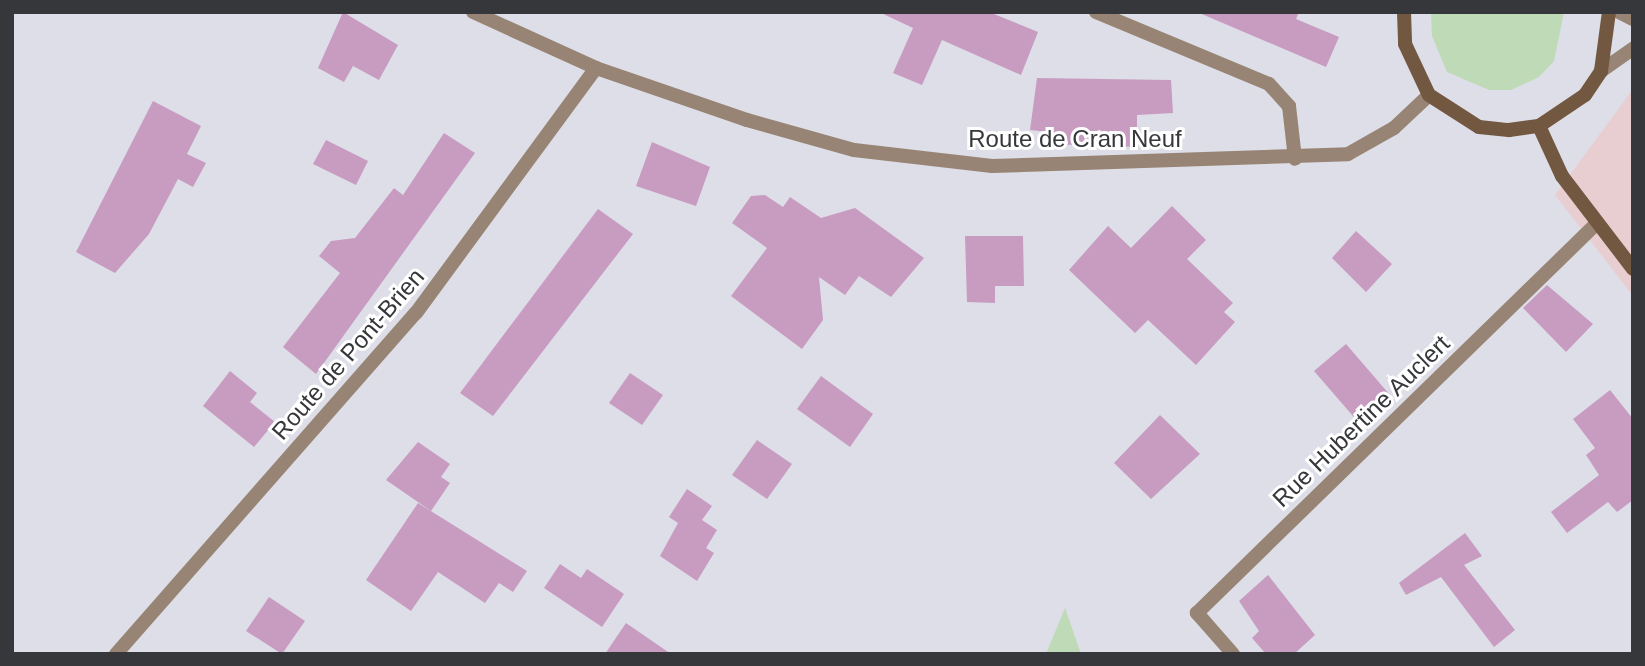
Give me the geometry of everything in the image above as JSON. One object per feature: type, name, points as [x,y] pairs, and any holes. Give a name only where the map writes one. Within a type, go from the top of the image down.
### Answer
[{"type":"main road","points":[[1404,12],[1405,44],[1429,95],[1479,127],[1539,125],[1571,107],[1601,71],[1609,12]]},
{"type":"main road","points":[[1539,125],[1562,176],[1633,269]]},
{"type":"street","name":"Route de Cran Neuf","points":[[473,12],[596,68],[853,150],[992,166],[1295,159],[1348,154],[1394,128],[1429,95]]},
{"type":"street","points":[[1096,12],[1269,84],[1289,106],[1295,159]]},
{"type":"street","points":[[1619,12],[1633,19]]},
{"type":"street","points":[[1601,71],[1633,49]]},
{"type":"street","name":"Route de Pont-Brien","points":[[116,654],[416,313],[596,68]]},
{"type":"street","name":"Rue Hubertine Auclert","points":[[1233,654],[1197,613],[1597,223]]},
{"type":"shaded area","points":[[1633,89],[1633,296],[1555,195]]},
{"type":"green space","points":[[1431,12],[1564,12],[1554,61],[1539,77],[1511,90],[1489,90],[1447,72],[1432,36]]},
{"type":"green space","points":[[1065,608],[1081,654],[1046,654]]},
{"type":"building","points":[[343,12],[398,45],[379,80],[353,66],[344,82],[318,68]]},
{"type":"building","points":[[879,12],[989,12],[1038,32],[1021,75],[942,40],[922,85],[893,73],[913,28]]},
{"type":"building","points":[[1197,12],[1299,12],[1296,19],[1339,37],[1326,67]]},
{"type":"building","points":[[1037,78],[1171,80],[1173,113],[1137,115],[1137,147],[1046,144],[1048,132],[1030,130]]},
{"type":"building","points":[[153,101],[201,126],[187,154],[206,163],[193,187],[178,179],[149,234],[115,273],[76,252]]},
{"type":"building","points":[[444,133],[475,153],[316,374],[283,347],[340,273],[319,256],[331,241],[355,238],[394,188],[403,195]]},
{"type":"building","points":[[326,140],[368,161],[356,185],[313,164]]},
{"type":"building","points":[[652,142],[710,167],[696,206],[636,186]]},
{"type":"building","points":[[765,195],[783,207],[790,197],[821,218],[855,208],[924,258],[891,297],[859,276],[845,295],[819,277],[823,320],[802,349],[731,296],[767,248],[732,223],[751,196]]},
{"type":"building","points":[[1172,206],[1206,240],[1187,259],[1233,303],[1224,312],[1235,322],[1196,365],[1148,320],[1135,333],[1069,270],[1108,226],[1131,248]]},
{"type":"building","points":[[598,209],[633,234],[493,416],[460,393]]},
{"type":"building","points":[[1356,231],[1392,264],[1366,292],[1332,258]]},
{"type":"building","points":[[965,236],[1023,236],[1024,286],[995,286],[995,303],[967,302]]},
{"type":"building","points":[[1547,285],[1593,324],[1566,352],[1523,308]]},
{"type":"building","points":[[1346,344],[1390,395],[1359,423],[1314,371]]},
{"type":"building","points":[[230,371],[257,393],[250,402],[275,422],[254,447],[203,406]]},
{"type":"building","points":[[630,373],[663,395],[642,425],[609,403]]},
{"type":"building","points":[[821,376],[873,414],[850,447],[797,409]]},
{"type":"building","points":[[1610,390],[1633,419],[1633,500],[1617,512],[1608,502],[1567,533],[1551,512],[1599,475],[1586,455],[1595,448],[1573,419]]},
{"type":"building","points":[[1160,415],[1200,454],[1151,499],[1114,463]]},
{"type":"building","points":[[757,440],[792,464],[767,499],[732,475]]},
{"type":"building","points":[[418,442],[450,464],[441,477],[450,483],[431,511],[386,480]]},
{"type":"building","points":[[687,489],[712,506],[702,520],[717,530],[706,548],[714,553],[697,581],[660,556],[678,523],[669,517]]},
{"type":"building","points":[[418,503],[527,571],[513,592],[499,583],[485,603],[438,572],[411,611],[366,580]]},
{"type":"building","points":[[1465,533],[1482,556],[1464,565],[1515,630],[1494,647],[1441,577],[1406,595],[1399,583]]},
{"type":"building","points":[[560,564],[581,578],[587,569],[624,594],[602,627],[544,588]]},
{"type":"building","points":[[1268,575],[1315,635],[1294,654],[1266,654],[1252,638],[1259,631],[1239,601]]},
{"type":"building","points":[[269,597],[305,621],[282,654],[246,631]]},
{"type":"building","points":[[626,623],[671,654],[605,654]]}]
